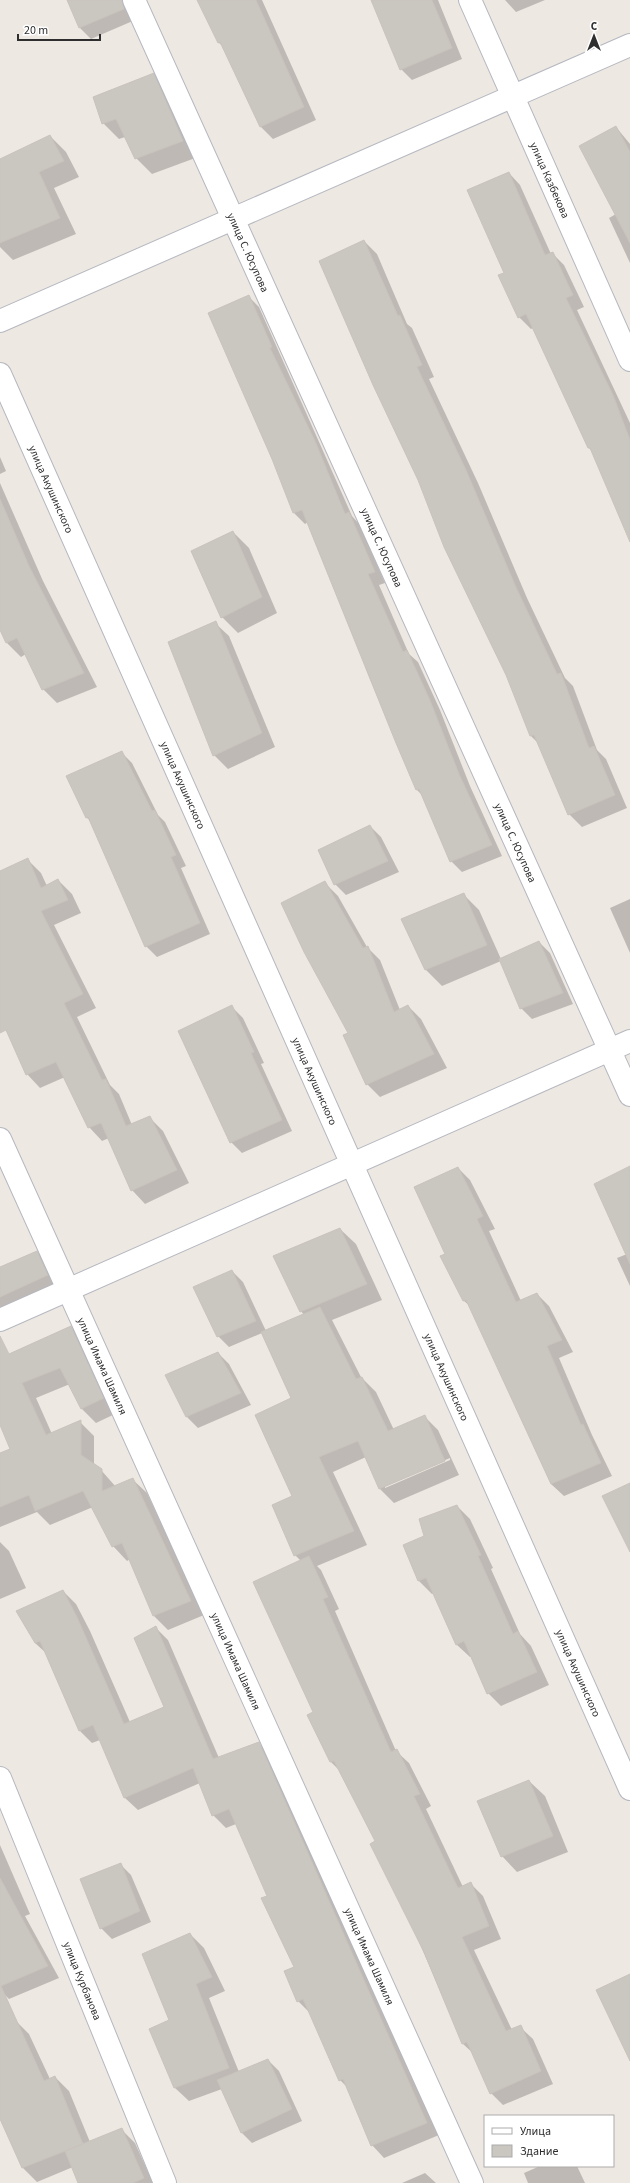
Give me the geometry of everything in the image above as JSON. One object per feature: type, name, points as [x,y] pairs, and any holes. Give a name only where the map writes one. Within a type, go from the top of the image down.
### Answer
[{"type":"street","name":"улица С. Юсупова","points":[[134,0],[630,1095]]},
{"type":"street","name":"улица Казбекова","points":[[470,0],[514,96],[630,360]]},
{"type":"street","points":[[0,321],[630,45]]},
{"type":"street","name":"улица Акушинского","points":[[0,374],[630,1789]]},
{"type":"street","points":[[0,1320],[630,1041]]},
{"type":"street","name":"улица Имама Шамиля","points":[[0,1139],[472,2183]]},
{"type":"street","name":"улица Курбанова","points":[[0,1778],[165,2183]]},
{"type":"building","points":[[67,0],[122,0],[124,9],[79,28]]},
{"type":"building","points":[[197,0],[256,0],[304,107],[260,127],[220,42],[218,43]]},
{"type":"building","points":[[371,0],[432,0],[452,48],[400,70]]},
{"type":"building","points":[[154,73],[183,141],[135,159],[116,119],[102,124],[93,97]]},
{"type":"building","points":[[616,126],[630,152],[630,243],[579,146]]},
{"type":"building","points":[[50,135],[64,161],[39,172],[60,218],[0,243],[0,159]]},
{"type":"building","points":[[509,172],[545,255],[553,252],[573,295],[566,298],[613,395],[630,440],[630,542],[590,448],[588,448],[526,314],[518,318],[498,275],[504,273],[467,190]]},
{"type":"building","points":[[364,240],[422,365],[417,367],[466,470],[515,585],[557,674],[561,673],[589,748],[594,746],[615,795],[568,815],[534,735],[530,736],[506,675],[444,547],[418,480],[373,385],[319,261]]},
{"type":"building","points":[[249,295],[272,347],[270,348],[315,441],[345,514],[349,512],[375,572],[368,574],[403,652],[407,650],[429,698],[459,774],[492,845],[450,862],[419,789],[416,790],[396,743],[302,510],[293,513],[272,459],[208,313]]},
{"type":"building","points":[[0,499],[29,566],[84,673],[42,690],[17,638],[6,643],[0,630]]},
{"type":"building","points":[[233,531],[262,597],[221,618],[191,551]]},
{"type":"building","points":[[216,621],[262,733],[213,756],[168,642]]},
{"type":"building","points":[[122,751],[152,811],[155,810],[176,855],[171,857],[200,923],[145,947],[88,817],[86,818],[66,776]]},
{"type":"building","points":[[370,825],[388,861],[334,885],[318,850]]},
{"type":"building","points":[[28,858],[41,888],[58,879],[68,900],[41,911],[83,994],[64,1003],[102,1080],[106,1079],[126,1126],[150,1116],[177,1170],[131,1191],[101,1123],[88,1128],[56,1062],[26,1075],[6,1030],[0,1033],[0,871]]},
{"type":"building","points":[[325,881],[363,948],[368,946],[394,1012],[408,1005],[434,1054],[366,1085],[343,1035],[348,1033],[304,952],[281,903]]},
{"type":"building","points":[[464,893],[487,945],[425,970],[401,919]]},
{"type":"building","points":[[539,941],[563,993],[520,1009],[499,959]]},
{"type":"building","points":[[232,1005],[254,1052],[251,1053],[282,1120],[230,1143],[178,1031]]},
{"type":"building","points":[[630,1166],[630,1264],[594,1184]]},
{"type":"building","points":[[458,1167],[483,1216],[477,1219],[516,1302],[537,1293],[562,1340],[547,1346],[581,1425],[583,1424],[601,1463],[551,1484],[466,1300],[463,1301],[440,1256],[445,1254],[414,1187]]},
{"type":"building","points":[[340,1228],[367,1284],[300,1312],[273,1256]]},
{"type":"building","points":[[37,1251],[48,1275],[0,1297],[0,1267]]},
{"type":"building","points":[[232,1270],[256,1321],[217,1337],[193,1287]]},
{"type":"building","points":[[320,1307],[356,1379],[362,1377],[388,1431],[425,1415],[445,1461],[379,1489],[358,1441],[319,1457],[354,1531],[294,1556],[272,1505],[292,1496],[255,1415],[291,1398],[261,1332]]},
{"type":"building","points":[[71,1326],[104,1398],[81,1409],[60,1368],[22,1383],[46,1435],[81,1420],[81,1455],[102,1469],[102,1491],[133,1478],[191,1601],[153,1616],[122,1543],[112,1547],[83,1491],[35,1511],[29,1495],[0,1507],[0,1453],[10,1449],[0,1425],[0,1336],[9,1354]]},
{"type":"building","points":[[218,1352],[241,1393],[186,1417],[165,1375]]},
{"type":"building","points":[[630,1483],[630,1552],[602,1496]]},
{"type":"building","points":[[457,1505],[481,1555],[478,1556],[513,1634],[518,1631],[537,1672],[487,1694],[464,1641],[456,1645],[426,1578],[418,1581],[403,1545],[424,1536],[419,1519]]},
{"type":"building","points":[[309,1556],[328,1597],[323,1599],[391,1752],[397,1749],[420,1794],[414,1796],[458,1888],[471,1882],[489,1926],[462,1937],[506,2031],[521,2025],[541,2071],[490,2094],[467,2042],[462,2044],[424,1952],[370,1844],[375,1841],[334,1761],[330,1762],[307,1715],[313,1712],[253,1582]]},
{"type":"building","points":[[63,1590],[77,1617],[124,1724],[164,1707],[134,1638],[156,1626],[213,1759],[259,1742],[427,2123],[371,2146],[343,2079],[339,2081],[303,1999],[297,2002],[284,1971],[294,1967],[261,1898],[267,1896],[229,1809],[212,1816],[193,1768],[124,1798],[93,1725],[79,1731],[40,1641],[35,1643],[16,1611]]},
{"type":"building","points":[[529,1780],[553,1836],[501,1857],[477,1801]]},
{"type":"building","points":[[121,1863],[140,1911],[100,1929],[80,1879]]},
{"type":"building","points":[[0,1878],[48,1966],[1,1986],[44,2081],[55,2076],[83,2144],[22,2168],[0,2119]]},
{"type":"building","points":[[190,1933],[212,1977],[196,1984],[229,2068],[174,2088],[149,2029],[169,2020],[142,1954]]},
{"type":"building","points":[[630,1974],[630,2061],[596,1990]]},
{"type":"building","points":[[268,2059],[292,2109],[241,2133],[217,2080]]},
{"type":"building","points":[[122,2128],[144,2178],[133,2183],[78,2183],[65,2151]]}]
